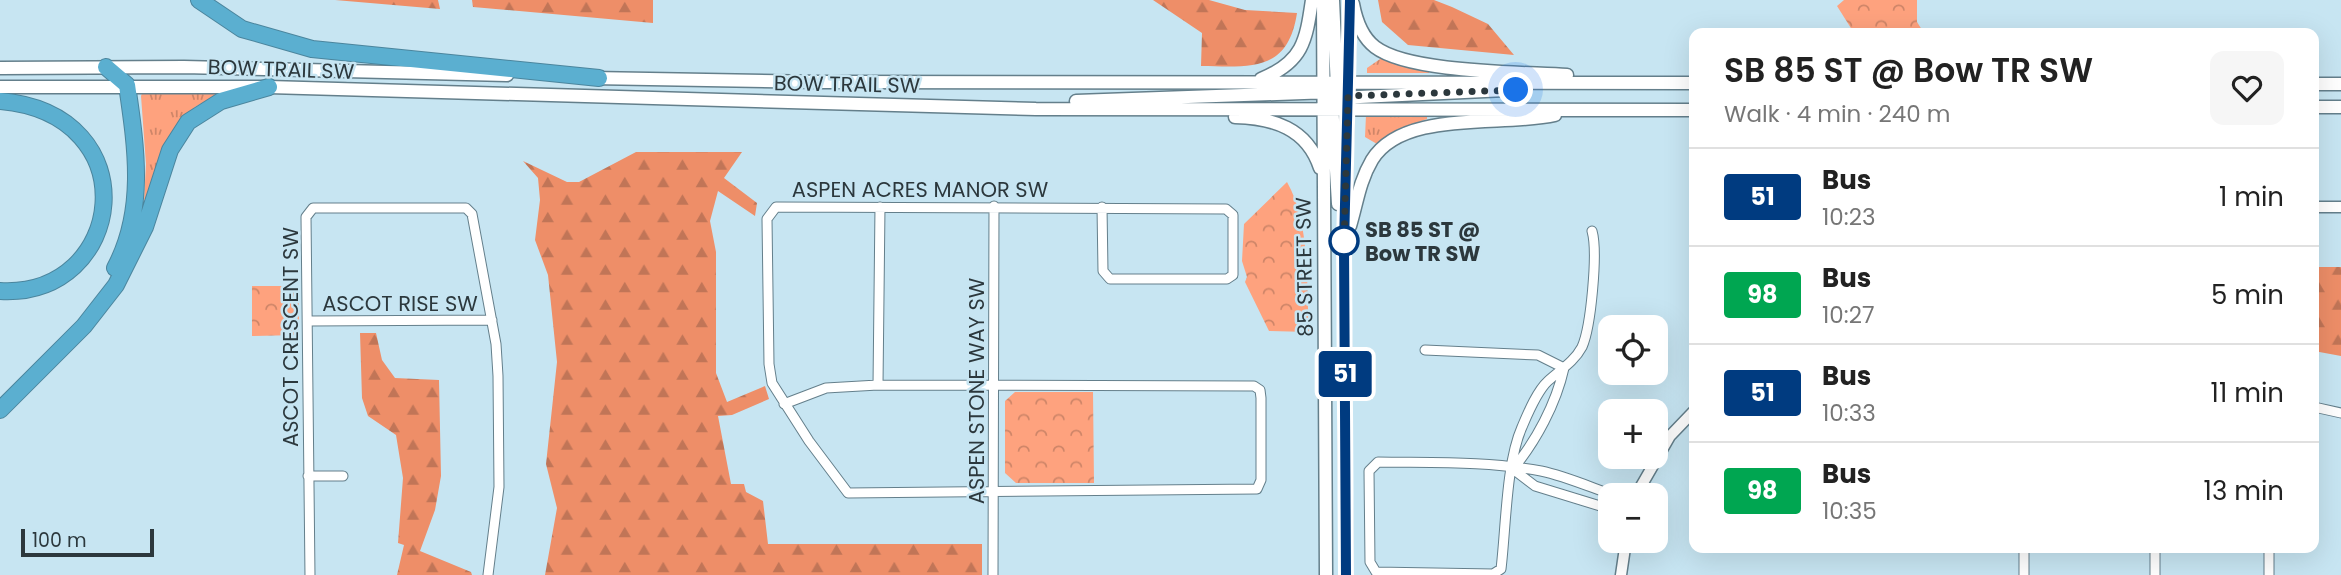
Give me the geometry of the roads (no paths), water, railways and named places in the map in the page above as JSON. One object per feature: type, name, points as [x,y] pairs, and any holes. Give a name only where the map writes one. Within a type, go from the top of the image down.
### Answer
[{"type":"highway","points":[[199,0],[242,29],[312,49],[599,78]]},
{"type":"highway","points":[[84,326],[120,259],[138,182],[137,151],[127,85],[106,67]]},
{"type":"highway","points":[[0,410],[84,326],[116,285],[136,248],[177,136],[188,122],[208,107],[269,87]]},
{"type":"highway","points":[[0,101],[27,105],[51,113],[77,130],[93,150],[102,176],[104,203],[98,229],[86,251],[56,282],[36,289],[0,291]]},
{"type":"main road","points":[[1253,82],[1281,69],[1297,55],[1304,43],[1312,0]]},
{"type":"main road","name":"85 STREET SW","points":[[1323,0],[1335,95],[1344,245],[1346,575]]},
{"type":"main road","points":[[1333,0],[1345,330]]},
{"type":"main road","points":[[1351,0],[1366,38],[1377,48],[1394,55],[1457,67],[1651,83]]},
{"type":"main road","name":"85 STREET SW","points":[[1326,575],[1323,178],[1351,0]]},
{"type":"main road","name":"BOW TRAIL SW","points":[[0,68],[106,67],[820,82],[1253,82],[1335,95],[1576,110],[1689,110]]},
{"type":"main road","points":[[980,105],[1689,83]]},
{"type":"main road","points":[[2319,84],[2341,84]]},
{"type":"main road","name":"BOW TRAIL SW","points":[[0,87],[269,87],[1036,108],[1335,95]]},
{"type":"main road","points":[[2319,107],[2341,107]]},
{"type":"main road","points":[[1036,108],[1089,114],[1250,117],[1272,120],[1292,129],[1305,141],[1323,178]]},
{"type":"main road","points":[[1344,245],[1360,184],[1373,158],[1392,140],[1420,129],[1532,121],[1576,110]]},
{"type":"street","name":"ASPEN ACRES MANOR SW","points":[[994,491],[848,493],[772,383],[769,365],[769,214],[782,206],[994,206],[1102,207],[1229,210],[1233,215],[1233,275],[1227,279],[1110,279],[1103,271],[1102,207]]},
{"type":"street","points":[[878,385],[880,206]]},
{"type":"street","name":"ASPEN STONE WAY SW","points":[[993,575],[994,206]]},
{"type":"street","points":[[2319,207],[2341,207]]},
{"type":"street","name":"ASCOT CRESCENT SW","points":[[310,575],[306,217],[313,208],[466,208],[472,214],[492,320],[498,376],[499,487],[488,575]]},
{"type":"street","points":[[1592,231],[1590,315],[1582,347],[1564,368],[1546,382],[1522,426],[1513,451],[1513,469],[1501,569],[1493,574],[1376,572],[1370,562],[1369,471],[1378,462],[1488,464],[1513,469],[1541,471],[1598,490]]},
{"type":"street","name":"ASCOT RISE SW","points":[[309,321],[492,320]]},
{"type":"street","points":[[1425,350],[1520,352],[1538,355],[1564,368]]},
{"type":"street","points":[[1513,469],[1526,453],[1560,389],[1564,368]]},
{"type":"street","points":[[784,404],[826,388],[878,385],[1254,386],[1259,390],[1261,480],[1255,490],[994,491]]},
{"type":"street","points":[[2319,408],[2341,413]]},
{"type":"street","points":[[1643,483],[1670,436],[1689,416]]},
{"type":"street","points":[[1513,469],[1535,486],[1598,505]]},
{"type":"street","points":[[308,476],[343,476]]},
{"type":"street","points":[[1620,575],[1624,553]]},
{"type":"street","points":[[2024,553],[2024,575]]},
{"type":"street","points":[[2155,553],[2155,575]]},
{"type":"street","points":[[2269,553],[2269,575]]},
{"type":"place","name":"SB 85 ST @ Bow TR SW","points":[[1344,241]]}]
